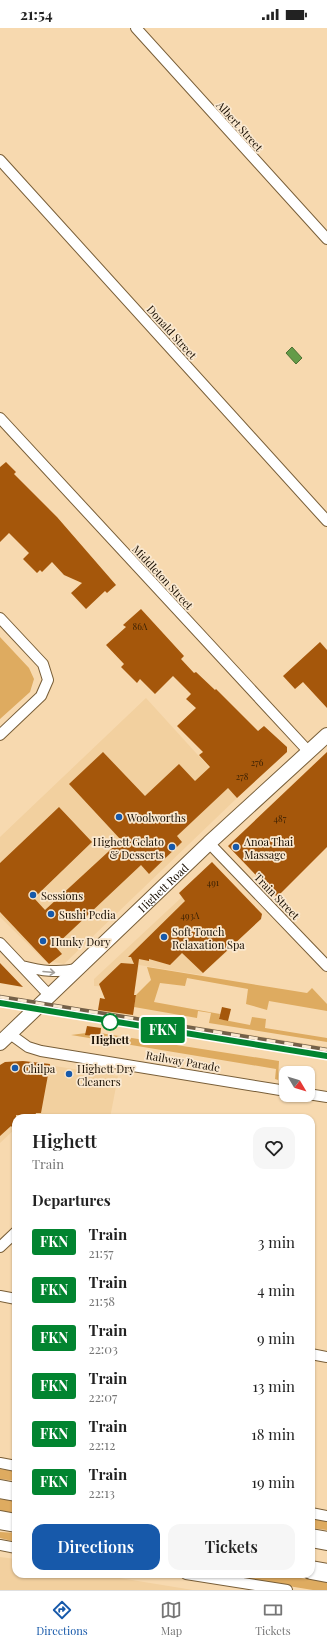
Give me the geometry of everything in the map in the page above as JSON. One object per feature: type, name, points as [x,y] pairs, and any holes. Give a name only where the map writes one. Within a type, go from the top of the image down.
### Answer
[{"type":"highway","points":[[0,1489],[12,1491]]},
{"type":"highway","points":[[0,1520],[12,1522]]},
{"type":"highway","points":[[315,1539],[327,1541]]},
{"type":"highway","points":[[315,1571],[327,1573]]},
{"type":"street","name":"Albert Street","points":[[136,28],[327,239]]},
{"type":"street","name":"Donald Street","points":[[0,160],[327,521]]},
{"type":"street","name":"Middleton Street","points":[[0,418],[309,752]]},
{"type":"street","points":[[0,618],[43,664],[48,680],[41,696],[0,735]]},
{"type":"street","name":"Highett Road","points":[[5,1038],[209,843],[327,735]]},
{"type":"street","name":"Train Street","points":[[209,843],[327,966]]},
{"type":"street","points":[[0,943],[49,995]]},
{"type":"street","points":[[22,966],[60,973],[77,969]]},
{"type":"street","name":"Railway Parade","points":[[5,1038],[41,1051],[279,1090]]},
{"type":"street","points":[[315,1095],[327,1097]]},
{"type":"street","points":[[0,1247],[12,1236]]},
{"type":"street","points":[[0,1296],[12,1298]]},
{"type":"street","points":[[315,1355],[327,1357]]},
{"type":"street","points":[[0,1463],[12,1465]]},
{"type":"street","points":[[315,1514],[327,1516]]},
{"type":"street","points":[[0,1545],[12,1547]]},
{"type":"street","points":[[211,1578],[287,1590]]},
{"type":"shaded area","points":[[292,347],[302,358],[296,364],[286,353]]},
{"type":"shaded area","points":[[0,637],[29,668],[34,679],[30,692],[0,719]]},
{"type":"shaded area","name":"Woolworths","points":[[146,698],[237,798],[64,964],[44,960],[0,917],[0,837]]},
{"type":"shaded area","points":[[182,897],[229,950],[201,975],[139,965],[135,988],[94,986],[94,979]]},
{"type":"shaded area","points":[[147,967],[307,993],[312,988],[327,1004],[327,1011],[269,1001],[267,1010],[246,1004],[248,989],[187,978],[185,986],[160,983],[154,1002],[220,1014],[219,1019],[250,1025],[252,1017],[266,1019],[265,1028],[327,1038],[327,1042],[209,1023],[211,1013],[198,1011],[197,1018],[134,1007],[136,995],[151,980]]},
{"type":"shaded area","points":[[83,1008],[327,1047],[327,1059],[68,1017]]},
{"type":"shaded area","points":[[86,1033],[86,1035],[100,1037],[100,1033],[279,1061],[278,1080],[275,1079],[276,1069],[71,1035]]},
{"type":"shaded area","points":[[23,1061],[118,1076],[111,1114],[12,1114],[12,1132],[0,1143],[0,1065],[5,1062]]},
{"type":"shaded area","points":[[0,1469],[12,1470],[12,1480],[0,1479]]},
{"type":"shaded area","points":[[0,1499],[12,1500],[12,1512],[0,1511]]},
{"type":"shaded area","points":[[315,1519],[327,1521],[327,1530],[315,1528]]},
{"type":"shaded area","points":[[0,1532],[12,1533],[12,1541],[0,1538]]},
{"type":"shaded area","points":[[0,1557],[12,1558],[12,1578],[120,1578],[193,1590],[0,1590]]},
{"type":"shaded area","points":[[238,1578],[301,1578],[327,1582],[327,1590],[313,1590]]},
{"type":"building","points":[[6,462],[16,472],[14,474],[57,517],[116,585],[107,593],[105,591],[86,609],[71,593],[82,583],[64,575],[52,562],[42,572],[40,570],[37,573],[23,559],[29,553],[9,533],[0,542],[0,467]]},
{"type":"building","points":[[141,609],[184,656],[181,659],[194,673],[196,672],[215,690],[216,689],[258,731],[264,726],[287,747],[287,752],[237,798],[228,788],[177,836],[182,842],[149,874],[141,865],[55,946],[62,954],[49,964],[0,912],[0,863],[59,807],[92,842],[34,898],[45,910],[121,840],[69,784],[103,752],[145,796],[179,764],[195,781],[210,767],[199,755],[203,752],[177,726],[196,708],[186,699],[191,694],[173,676],[155,694],[140,679],[137,683],[121,667],[124,664],[106,645],[126,627],[123,625]]},
{"type":"building","points":[[320,642],[327,650],[327,708],[303,682],[295,689],[283,676]]},
{"type":"building","points":[[327,752],[327,847],[277,897],[228,846]]},
{"type":"building","points":[[212,862],[262,914],[261,919],[203,973],[182,953],[170,965],[149,959],[149,961],[139,959],[133,1015],[98,1010],[100,998],[105,999],[99,984],[121,963],[134,964],[131,957],[128,957],[185,901],[179,893]]},
{"type":"building","points":[[0,963],[23,987],[0,983]]},
{"type":"building","points":[[222,1007],[231,1009],[228,1021],[219,1019]]},
{"type":"building","points":[[87,1026],[101,1028],[100,1037],[85,1035]]},
{"type":"building","points":[[23,1061],[50,1064],[41,1113],[12,1114],[12,1127],[11,1126],[0,1136],[0,1065],[5,1062]]},
{"type":"railway","points":[[0,997],[327,1050]]},
{"type":"railway","points":[[0,1003],[327,1056]]},
{"type":"train","name":"FKN","points":[[0,1003],[327,1056]]},
{"type":"place","name":"Woolworths","points":[[119,817]]},
{"type":"place","name":"Highett Gelato & Desserts","points":[[172,847]]},
{"type":"place","name":"Anoa Thai Massage","points":[[236,847]]},
{"type":"place","name":"Sessions","points":[[33,895]]},
{"type":"place","name":"Sushi Pedia","points":[[51,914]]},
{"type":"place","name":"Soft Touch Relaxation Spa","points":[[164,937]]},
{"type":"place","name":"Hunky Dory","points":[[43,941]]},
{"type":"place","name":"Highett","points":[[110,1022]]},
{"type":"place","name":"Chilpa","points":[[15,1068]]},
{"type":"place","name":"Highett Dry Cleaners","points":[[69,1074]]}]
